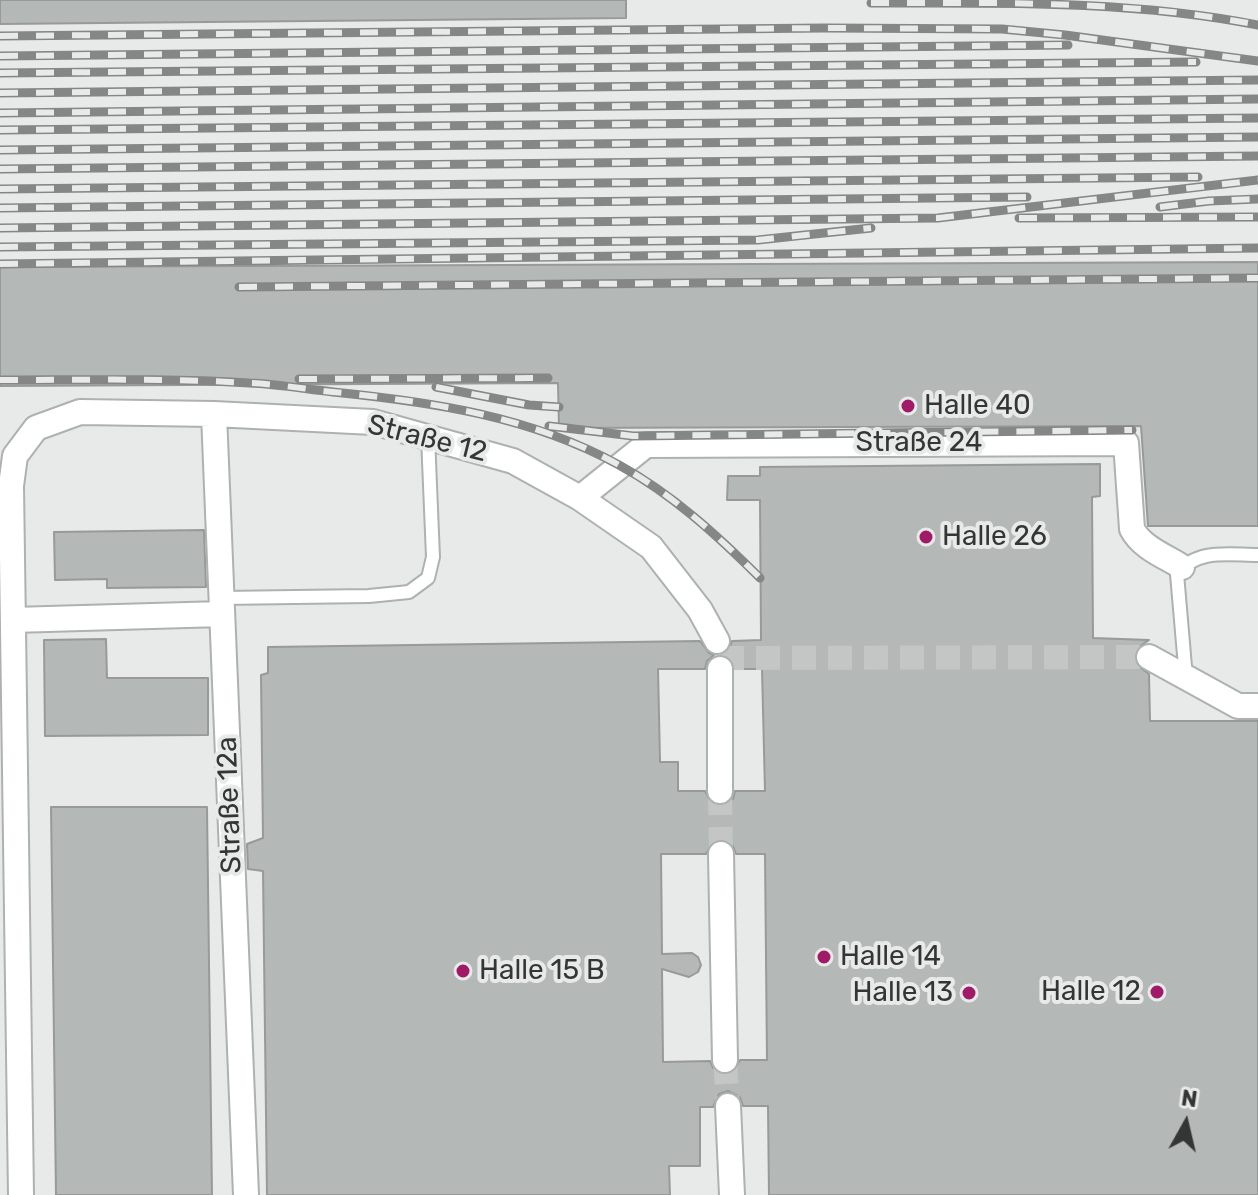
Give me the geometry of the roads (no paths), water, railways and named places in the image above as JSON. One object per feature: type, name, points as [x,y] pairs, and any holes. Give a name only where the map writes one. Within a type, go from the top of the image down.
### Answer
[{"type":"street","name":"Straße 12","points":[[21,1195],[9,950],[13,620],[5,486],[15,456],[36,428],[80,412],[214,414],[373,422],[513,461],[580,498],[651,547],[700,610],[717,641]]},
{"type":"street","name":"Straße 12a","points":[[214,414],[246,1195]]},
{"type":"street","name":"Straße 24","points":[[580,498],[646,445],[1126,443],[1132,529],[1137,538],[1151,549],[1182,567]]},
{"type":"street","points":[[13,620],[222,606]]},
{"type":"street","points":[[1149,657],[1238,706],[1258,706]]},
{"type":"street","points":[[720,669],[720,791]]},
{"type":"street","points":[[721,854],[725,1060]]},
{"type":"street","points":[[728,1106],[732,1195]]},
{"type":"lane","points":[[222,606],[409,592],[428,578],[433,557],[428,437]]},
{"type":"lane","points":[[1186,679],[1177,574],[1182,567],[1202,555],[1258,555]]},
{"type":"tunnel","points":[[720,658],[1149,657]]},
{"type":"tunnel","points":[[720,791],[721,854]]},
{"type":"tunnel","points":[[725,1060],[728,1106]]},
{"type":"railway","points":[[871,3],[1017,3],[1114,7],[1258,25]]},
{"type":"railway","points":[[0,36],[1002,29],[1258,61]]},
{"type":"railway","points":[[0,56],[1068,45]]},
{"type":"railway","points":[[0,73],[1196,62]]},
{"type":"railway","points":[[0,93],[1258,80]]},
{"type":"railway","points":[[0,113],[1258,99]]},
{"type":"railway","points":[[0,130],[1258,118]]},
{"type":"railway","points":[[0,150],[1258,137]]},
{"type":"railway","points":[[0,169],[1258,156]]},
{"type":"railway","points":[[0,189],[1198,177]]},
{"type":"railway","points":[[0,228],[938,218],[1258,180]]},
{"type":"railway","points":[[0,208],[1027,197]]},
{"type":"railway","points":[[1160,207],[1258,199]]},
{"type":"railway","points":[[1019,218],[1258,217]]},
{"type":"railway","points":[[0,247],[758,240],[871,228]]},
{"type":"railway","points":[[0,264],[1258,248]]},
{"type":"railway","points":[[239,287],[1258,278]]},
{"type":"railway","points":[[299,379],[548,378]]},
{"type":"railway","points":[[0,380],[270,384],[407,401],[516,423],[585,448],[639,476],[693,516],[760,578]]},
{"type":"railway","points":[[436,387],[529,405],[559,407]]},
{"type":"railway","points":[[549,426],[633,436],[1132,430]]},
{"type":"place","name":"Halle 40","points":[[908,406]]},
{"type":"place","name":"Halle 26","points":[[926,537]]},
{"type":"place","name":"Halle 14","points":[[824,957]]},
{"type":"place","name":"Halle 15 B","points":[[463,971]]},
{"type":"place","name":"Halle 12","points":[[1157,992]]},
{"type":"place","name":"Halle 13","points":[[969,993]]}]
